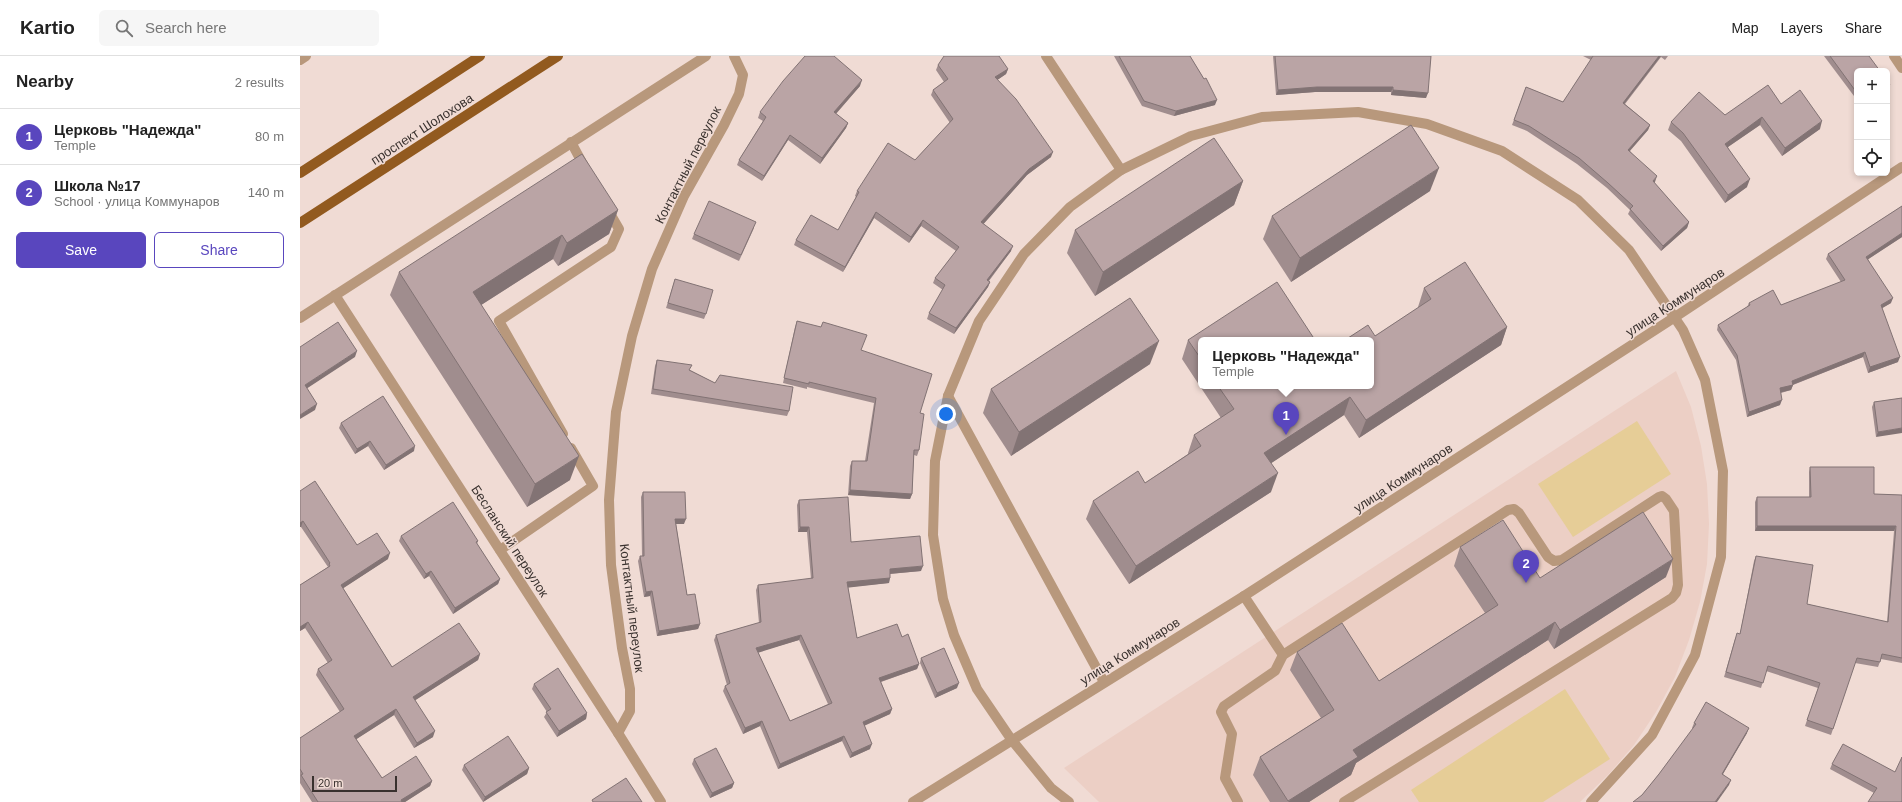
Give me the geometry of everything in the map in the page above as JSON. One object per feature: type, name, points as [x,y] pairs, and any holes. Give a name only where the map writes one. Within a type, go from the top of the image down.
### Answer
[{"type":"main road","points":[[300,172],[480,56]]},
{"type":"main road","name":"проспект Шолохова","points":[[300,223],[558,56]]},
{"type":"street","points":[[300,60],[306,56]]},
{"type":"street","points":[[300,318],[706,56]]},
{"type":"street","name":"Контактный переулок","points":[[618,732],[630,711],[630,689],[622,648],[611,565],[609,500],[616,412],[632,336],[652,269],[684,196],[724,125],[739,94],[743,75],[734,56]]},
{"type":"street","points":[[1046,56],[1121,170]]},
{"type":"street","points":[[1894,56],[1902,68]]},
{"type":"street","points":[[1069,802],[1051,788],[1011,739],[977,689],[954,635],[944,599],[933,535],[935,461],[948,396],[978,321],[1024,254],[1070,207],[1121,170],[1191,136],[1262,117],[1358,112],[1427,124],[1502,151],[1578,200],[1629,250],[1675,317],[1706,380],[1723,471],[1721,556],[1695,655],[1652,735],[1591,802]]},
{"type":"street","points":[[571,142],[590,176]]},
{"type":"street","name":"улица Коммунаров","points":[[913,802],[1011,739],[1244,596],[1675,317],[1902,167]]},
{"type":"street","points":[[500,550],[592,486],[499,321],[611,247],[618,229],[604,202]]},
{"type":"street","name":"Бесланский переулок","points":[[335,295],[618,732],[661,802]]},
{"type":"street","points":[[948,396],[1104,682]]},
{"type":"street","points":[[1238,802],[1225,778],[1232,734],[1221,712],[1224,706],[1275,671],[1282,655],[1508,510],[1514,509],[1519,513],[1548,557],[1554,561],[1562,560],[1659,497],[1662,496],[1666,499],[1674,511],[1678,585],[1676,593],[1672,598],[1344,802]]},
{"type":"street","points":[[1244,596],[1282,655]]},
{"type":"shaded area","points":[[1676,371],[1691,407],[1701,446],[1707,484],[1709,524],[1707,564],[1700,602],[1689,640],[1675,677],[1656,712],[1634,745],[1608,775],[1580,802],[1099,802],[1064,768]]},
{"type":"shaded area","points":[[1637,421],[1671,474],[1573,537],[1538,484]]},
{"type":"shaded area","points":[[1565,689],[1610,759],[1543,802],[1419,802],[1411,790]]},
{"type":"building","points":[[805,56],[834,56],[862,80],[834,112],[848,123],[822,158],[790,135],[764,176],[739,160],[766,117],[760,112],[783,81]]},
{"type":"building","points":[[944,56],[999,56],[1008,69],[995,77],[1016,99],[1053,152],[1029,169],[981,222],[1013,246],[987,280],[990,282],[956,328],[929,313],[945,285],[935,278],[959,247],[923,220],[911,237],[876,212],[845,267],[796,240],[811,215],[838,230],[859,192],[857,191],[888,143],[915,160],[953,119],[933,90],[948,79],[938,65]]},
{"type":"building","points":[[1119,56],[1190,56],[1204,79],[1206,78],[1217,100],[1176,111],[1144,101]]},
{"type":"building","points":[[1275,56],[1431,56],[1428,93],[1393,90],[1393,87],[1317,87],[1278,90]]},
{"type":"building","points":[[1593,56],[1659,56],[1623,103],[1650,125],[1628,150],[1657,176],[1653,181],[1689,222],[1663,246],[1630,209],[1633,206],[1579,158],[1529,126],[1514,120],[1526,87],[1563,102]]},
{"type":"building","points":[[1830,56],[1869,56],[1878,68],[1854,68],[1854,89]]},
{"type":"building","points":[[1768,85],[1781,104],[1800,90],[1822,121],[1785,148],[1762,117],[1725,144],[1750,179],[1728,195],[1683,133],[1671,122],[1699,92],[1725,115]]},
{"type":"building","points":[[1411,125],[1439,168],[1300,258],[1272,216]]},
{"type":"building","points":[[1214,138],[1243,181],[1103,272],[1075,230]]},
{"type":"building","points":[[582,154],[618,210],[567,243],[562,235],[473,292],[579,456],[535,484],[399,272]]},
{"type":"building","points":[[709,201],[756,222],[741,255],[694,234]]},
{"type":"building","points":[[1902,206],[1902,233],[1866,257],[1893,298],[1881,305],[1900,357],[1870,367],[1865,352],[1792,381],[1793,385],[1780,388],[1782,400],[1749,412],[1737,355],[1718,325],[1750,305],[1749,303],[1773,290],[1781,305],[1845,280],[1828,254]]},
{"type":"building","points":[[1465,262],[1507,327],[1366,420],[1350,397],[1264,453],[1278,473],[1136,566],[1093,501],[1138,471],[1145,483],[1201,446],[1194,435],[1234,409],[1220,389],[1374,389],[1374,337],[1350,337],[1368,325],[1375,336],[1431,299],[1424,288]]},
{"type":"building","points":[[675,279],[713,290],[706,314],[668,303]]},
{"type":"building","points":[[1277,282],[1313,337],[1198,337],[1198,355],[1188,340]]},
{"type":"building","points":[[1130,298],[1159,341],[1019,432],[991,389]]},
{"type":"building","points":[[797,321],[821,327],[823,322],[867,335],[861,350],[932,374],[920,413],[924,414],[919,450],[914,450],[912,494],[850,490],[852,461],[867,461],[876,398],[809,382],[809,384],[784,378]]},
{"type":"building","points":[[338,322],[357,351],[305,385],[317,404],[300,415],[300,347]]},
{"type":"building","points":[[657,360],[692,365],[689,370],[715,383],[720,375],[793,387],[789,411],[653,389]]},
{"type":"building","points":[[383,396],[415,446],[386,465],[370,441],[357,449],[341,423]]},
{"type":"building","points":[[1902,398],[1902,428],[1878,432],[1874,402]]},
{"type":"building","points":[[1810,467],[1874,467],[1874,494],[1902,495],[1902,658],[1882,654],[1880,662],[1857,658],[1833,729],[1807,720],[1820,683],[1768,666],[1763,683],[1726,672],[1737,633],[1740,634],[1756,556],[1813,565],[1807,604],[1888,622],[1896,526],[1757,526],[1757,497],[1811,497]]},
{"type":"building","points":[[315,481],[357,545],[377,533],[390,553],[341,585],[392,667],[459,623],[480,654],[413,697],[435,731],[417,743],[396,709],[354,736],[382,778],[416,756],[432,781],[401,800],[402,802],[318,802],[301,775],[303,774],[300,769],[300,738],[344,709],[318,669],[332,660],[308,622],[300,627],[300,585],[330,566],[330,563],[303,521],[300,523],[300,491]]},
{"type":"building","points":[[643,492],[685,492],[686,519],[675,519],[687,595],[695,594],[700,624],[659,631],[652,591],[646,592],[640,556],[644,556]]},
{"type":"building","points":[[848,497],[851,542],[920,536],[923,566],[890,569],[890,578],[847,582],[857,638],[897,624],[902,637],[908,634],[919,664],[879,678],[892,709],[863,722],[872,744],[852,753],[844,736],[780,764],[762,721],[745,728],[725,686],[730,683],[716,635],[761,622],[758,585],[813,578],[809,527],[800,527],[799,500]],"holes":[[[801,635],[832,703],[790,721],[756,648]]]},
{"type":"building","points":[[453,502],[478,541],[476,542],[500,579],[455,608],[431,571],[426,574],[401,536]]},
{"type":"building","points":[[1643,512],[1673,559],[1560,630],[1555,622],[1353,750],[1358,757],[1288,801],[1260,757],[1334,710],[1297,652],[1342,623],[1379,681],[1498,605],[1460,547],[1503,520],[1540,578]]},
{"type":"building","points":[[944,648],[959,683],[937,693],[921,658]]},
{"type":"building","points":[[558,668],[587,713],[559,731],[546,712],[551,709],[534,684]]},
{"type":"building","points":[[1706,702],[1749,728],[1722,774],[1731,780],[1715,802],[1633,802],[1642,795],[1659,774],[1696,724],[1694,723]]},
{"type":"building","points":[[508,736],[529,768],[485,797],[464,765]]},
{"type":"building","points":[[1843,744],[1895,772],[1902,757],[1902,802],[1868,802],[1877,788],[1832,764]]},
{"type":"building","points":[[716,748],[734,783],[712,793],[694,759]]},
{"type":"building","points":[[626,778],[642,802],[593,802],[592,800]]},
{"type":"place","name":"Церковь \"Надежда\"","points":[[1286,435]]},
{"type":"place","name":"Школа №17","points":[[1526,583]]}]
